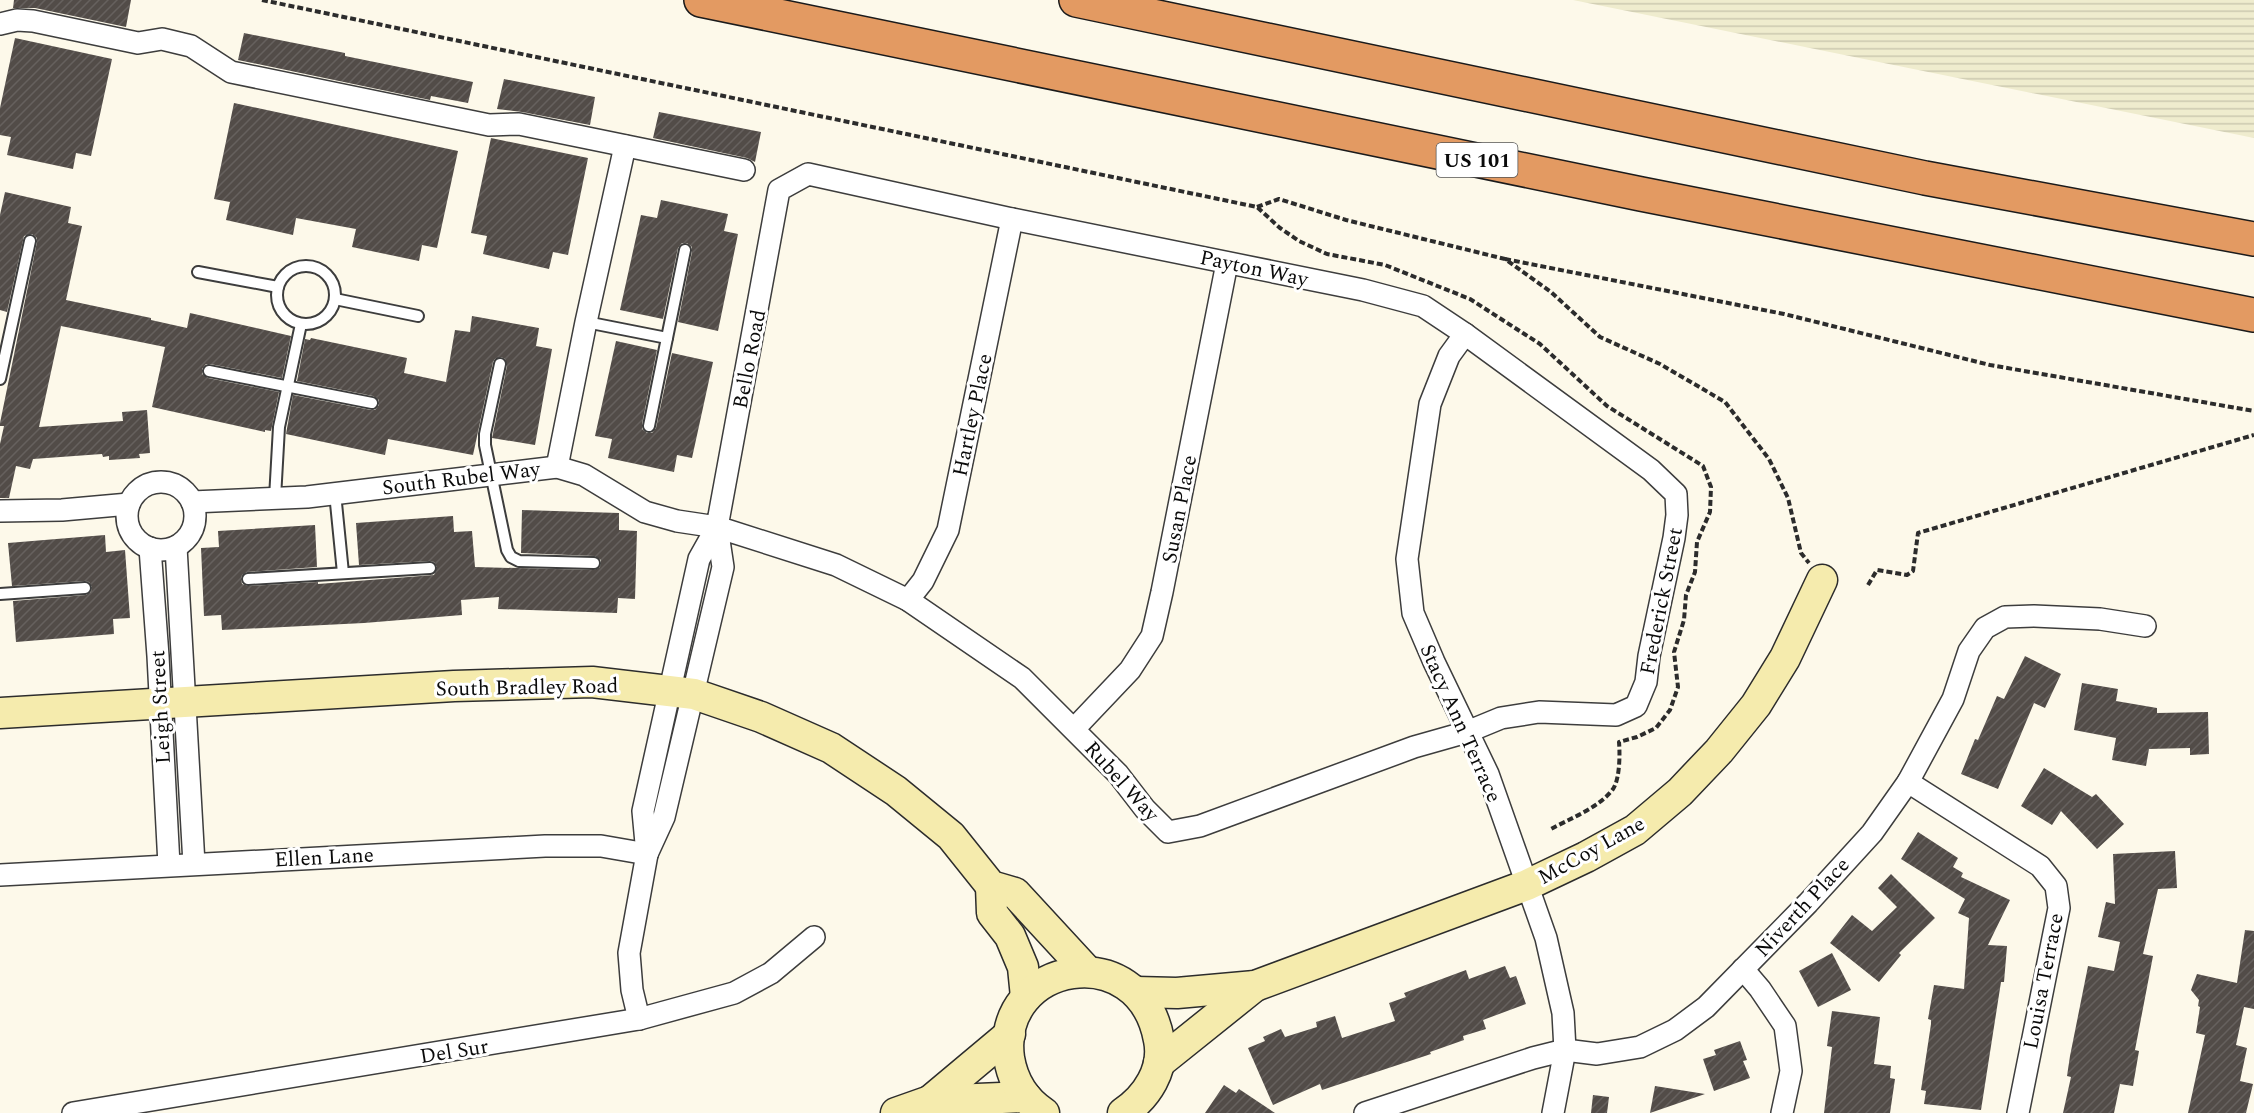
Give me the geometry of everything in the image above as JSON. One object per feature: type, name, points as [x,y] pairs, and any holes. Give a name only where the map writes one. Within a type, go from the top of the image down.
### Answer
[{"type":"highway","name":"US 101","points":[[701,0],[1652,196],[2254,315]]},
{"type":"highway","points":[[1076,0],[1925,178],[2254,239]]},
{"type":"street","points":[[0,24],[17,20],[33,21],[138,43],[162,39],[191,46],[231,72],[489,125],[519,124],[744,171]]},
{"type":"street","points":[[557,467],[625,146]]},
{"type":"street","name":"Payton Way","points":[[779,190],[808,174],[1012,219],[1363,290],[1423,306],[1651,470],[1676,494]]},
{"type":"street","name":"Bello Road","points":[[639,1019],[632,990],[629,953],[646,854],[664,817],[682,692],[723,567],[717,527],[779,190]]},
{"type":"street","name":"Hartley Place","points":[[908,600],[924,581],[948,530],[1012,219]]},
{"type":"street","name":"Susan Place","points":[[1074,729],[1130,670],[1152,636],[1227,263]]},
{"type":"street","name":"Stacy Ann Terrace","points":[[1465,334],[1449,356],[1430,404],[1407,559],[1413,613],[1488,774],[1546,938],[1563,1013],[1565,1050],[1553,1113]]},
{"type":"street","name":"South Rubel Way","points":[[192,501],[335,493],[557,467],[584,475],[645,512],[677,521],[717,527]]},
{"type":"street","points":[[160,482],[173,484],[184,491],[192,501],[195,514],[193,528],[186,539],[176,547],[163,550],[150,548],[138,541],[130,531],[127,518],[129,504],[136,493],[147,485],[160,482]]},
{"type":"street","name":"Frederick Street","points":[[1636,706],[1646,682],[1649,656],[1674,538],[1677,515],[1676,494]]},
{"type":"street","points":[[0,512],[62,510],[129,504]]},
{"type":"street","name":"Rubel Way","points":[[717,527],[836,565],[908,600],[1022,678],[1118,774],[1145,809],[1168,832],[1200,826],[1414,747],[1467,732],[1501,718],[1539,712],[1616,715],[1636,706]]},
{"type":"street","name":"Leigh Street","points":[[169,865],[176,547]]},
{"type":"street","name":"Leigh Street","points":[[150,548],[194,864]]},
{"type":"street","name":"McCoy Lane","points":[[1136,992],[1177,993],[1254,986],[1527,885],[1586,857],[1635,830],[1680,792],[1719,751],[1755,705],[1785,658],[1822,580]]},
{"type":"street","name":"Niverth Place","points":[[1365,1113],[1533,1058],[1565,1050],[1597,1054],[1640,1047],[1683,1024],[1706,1007],[1808,903],[1872,833],[1908,782],[1953,699],[1969,651],[1985,628],[2005,617],[2034,616],[2100,619],[2145,626]]},
{"type":"street","name":"South Bradley Road","points":[[0,713],[454,686],[592,682],[682,692],[761,717],[831,747],[896,791],[951,836],[991,886]]},
{"type":"street","name":"Louisa Terrace","points":[[1908,782],[2040,866],[2056,886],[2059,908],[2018,1113]]},
{"type":"street","name":"Ellen Lane","points":[[0,875],[545,846],[601,846],[646,854]]},
{"type":"street","points":[[1026,997],[1023,967],[1010,936],[992,913],[991,886],[1015,893],[1088,971]]},
{"type":"street","name":"Del Sur","points":[[73,1113],[639,1019],[734,993],[771,973],[814,937]]},
{"type":"street","points":[[1743,969],[1760,989],[1785,1026],[1791,1071],[1782,1113]]},
{"type":"street","points":[[1035,1105],[1011,1072],[1008,1046],[1012,1020],[1026,997],[1039,986],[1054,977],[1070,972],[1088,971],[1105,974],[1122,981],[1136,992],[1148,1007],[1156,1024],[1160,1044],[1159,1063],[1144,1095],[1129,1111]]},
{"type":"street","name":"McCoy Lane","points":[[1159,1063],[1254,986]]},
{"type":"street","points":[[896,1113],[930,1101],[1010,1035]]},
{"type":"street","points":[[930,1101],[1035,1105]]},
{"type":"lane","points":[[0,379],[4,340],[30,241]]},
{"type":"lane","points":[[648,426],[685,250]]},
{"type":"lane","points":[[311,265],[322,269],[330,277],[335,288],[335,299],[331,310],[323,319],[313,324],[301,324],[290,320],[282,312],[277,301],[278,287],[281,279],[289,270],[311,265]]},
{"type":"lane","points":[[198,272],[278,287]]},
{"type":"lane","points":[[335,299],[418,316]]},
{"type":"lane","points":[[586,322],[667,338]]},
{"type":"lane","points":[[275,498],[279,427],[301,324]]},
{"type":"lane","points":[[500,364],[485,445],[507,550],[511,557],[519,561],[594,563]]},
{"type":"lane","points":[[209,371],[372,403]]},
{"type":"lane","points":[[335,493],[343,573]]},
{"type":"lane","points":[[248,579],[430,567]]},
{"type":"lane","points":[[0,594],[85,588]]},
{"type":"path","points":[[262,0],[1257,207],[1280,228],[1299,241],[1327,254],[1385,265],[1470,299],[1540,344],[1607,406],[1703,465],[1711,487],[1710,512],[1697,542],[1695,572],[1686,595],[1684,620],[1674,652],[1678,687],[1670,710],[1656,728],[1637,737],[1619,741],[1620,760],[1615,788],[1597,804],[1549,830]]},
{"type":"path","points":[[1257,207],[1279,199],[1346,220],[1505,259],[1784,314],[1990,365],[2254,411]]},
{"type":"path","points":[[1505,259],[1551,292],[1600,337],[1660,364],[1725,402],[1769,459],[1788,498],[1801,553],[1822,580]]},
{"type":"path","points":[[1868,585],[1877,570],[1907,575],[1913,571],[1918,533],[2254,435]]},
{"type":"shaded area","points":[[1573,0],[2254,0],[2254,138]]},
{"type":"building","points":[[14,0],[131,0],[126,27],[35,8],[13,8]]},
{"type":"building","points":[[244,33],[473,82],[468,103],[431,96],[430,100],[238,60]]},
{"type":"building","points":[[15,38],[112,59],[91,156],[76,153],[73,169],[7,155],[11,137],[0,135],[0,108]]},
{"type":"building","points":[[504,79],[595,97],[590,125],[497,109]]},
{"type":"building","points":[[234,103],[458,151],[437,248],[422,245],[419,261],[352,247],[356,229],[296,218],[293,235],[226,220],[230,202],[214,199]]},
{"type":"building","points":[[659,112],[761,132],[755,162],[747,158],[653,138]]},
{"type":"building","points":[[491,138],[588,158],[568,255],[553,252],[549,269],[483,254],[487,236],[471,233]]},
{"type":"building","points":[[5,192],[71,207],[68,223],[82,226],[66,300],[187,328],[190,313],[291,336],[282,378],[210,364],[206,364],[202,369],[202,374],[208,378],[279,392],[271,431],[265,430],[265,432],[152,407],[165,347],[61,326],[39,427],[123,421],[122,412],[147,410],[150,453],[139,454],[140,458],[109,460],[109,456],[103,457],[102,454],[33,459],[30,469],[16,466],[9,498],[0,498],[0,444],[4,426],[0,426],[0,423],[37,242],[37,238],[32,234],[24,236],[7,312],[0,310],[0,215]]},
{"type":"building","points":[[661,200],[728,214],[724,231],[738,234],[718,331],[678,322],[692,252],[692,247],[687,243],[682,243],[678,248],[663,319],[620,310],[641,215],[657,218]]},
{"type":"building","points":[[472,316],[539,328],[536,346],[552,349],[535,445],[492,438],[507,366],[505,359],[501,357],[493,362],[473,455],[388,439],[385,455],[286,434],[293,395],[371,410],[375,410],[379,405],[379,400],[373,396],[297,381],[305,339],[310,340],[311,338],[407,358],[404,373],[446,382],[455,330],[470,332]]},
{"type":"building","points":[[616,341],[657,350],[642,424],[642,429],[647,433],[652,433],[656,428],[672,353],[713,362],[692,458],[677,455],[674,472],[608,458],[612,439],[595,436]]},
{"type":"building","points":[[522,510],[619,513],[619,530],[637,531],[635,599],[618,598],[617,613],[498,609],[499,597],[461,600],[462,615],[364,623],[222,630],[221,615],[204,616],[201,548],[219,547],[218,531],[315,525],[317,567],[247,572],[242,575],[241,579],[242,584],[248,586],[318,582],[318,584],[434,575],[437,567],[434,562],[430,561],[359,565],[356,523],[453,516],[454,532],[472,531],[475,567],[594,570],[600,567],[601,560],[595,556],[521,553]]},
{"type":"building","points":[[105,535],[106,552],[125,550],[130,618],[113,619],[114,634],[16,642],[13,601],[86,595],[91,592],[92,587],[89,582],[84,581],[12,586],[8,543]]},
{"type":"building","points":[[2025,656],[2061,674],[2045,708],[2034,703],[1998,789],[1961,774],[1975,739],[1978,740],[1997,696],[2004,699]]},
{"type":"building","points":[[2082,683],[2118,689],[2116,701],[2157,708],[2157,713],[2208,712],[2209,754],[2190,755],[2190,748],[2149,749],[2146,766],[2112,760],[2116,738],[2074,730]]},
{"type":"building","points":[[2044,768],[2092,797],[2096,794],[2124,824],[2097,849],[2061,811],[2052,825],[2021,806]]},
{"type":"building","points":[[1918,832],[1958,858],[1953,867],[1963,873],[1961,877],[2010,900],[1988,945],[2007,946],[2004,982],[2001,982],[1981,1110],[1924,1104],[1926,1091],[1921,1090],[1931,1024],[1931,1020],[1928,1019],[1934,985],[1964,989],[1969,918],[1958,913],[1965,899],[1901,859]]},
{"type":"building","points":[[2175,851],[2177,888],[2158,889],[2143,954],[2153,956],[2135,1050],[2139,1051],[2133,1086],[2120,1084],[2114,1113],[2063,1113],[2071,1077],[2067,1076],[2070,1056],[2088,966],[2114,971],[2120,942],[2098,937],[2106,902],[2115,904],[2113,854]]},
{"type":"building","points":[[1891,874],[1935,918],[1899,953],[1901,955],[1879,982],[1830,943],[1852,915],[1872,931],[1897,907],[1878,888]]},
{"type":"building","points":[[2245,930],[2254,931],[2254,1009],[2244,1007],[2236,1045],[2247,1048],[2240,1081],[2253,1084],[2246,1113],[2188,1113],[2205,1035],[2196,1033],[2200,1007],[2198,1006],[2199,1000],[2191,990],[2197,974],[2237,983]]},
{"type":"building","points":[[1832,953],[1851,990],[1818,1007],[1799,971]]},
{"type":"building","points":[[1505,966],[1510,978],[1516,976],[1526,1004],[1483,1020],[1486,1029],[1463,1036],[1464,1040],[1430,1052],[1431,1054],[1322,1090],[1320,1084],[1273,1105],[1248,1048],[1265,1041],[1263,1037],[1281,1029],[1285,1037],[1317,1027],[1316,1022],[1335,1016],[1342,1038],[1395,1021],[1389,1003],[1406,997],[1404,993],[1466,970],[1469,979]]},
{"type":"building","points":[[1832,1011],[1880,1017],[1874,1064],[1891,1066],[1890,1078],[1895,1079],[1890,1113],[1824,1113],[1832,1047],[1827,1046]]},
{"type":"building","points":[[1740,1041],[1747,1060],[1743,1061],[1750,1078],[1714,1091],[1703,1059],[1716,1055],[1714,1050]]},
{"type":"building","points":[[1224,1085],[1236,1093],[1239,1089],[1275,1113],[1205,1113]]},
{"type":"building","points":[[1655,1086],[1705,1094],[1650,1113]]},
{"type":"building","points":[[1593,1095],[1609,1097],[1607,1113],[1591,1113]]}]
